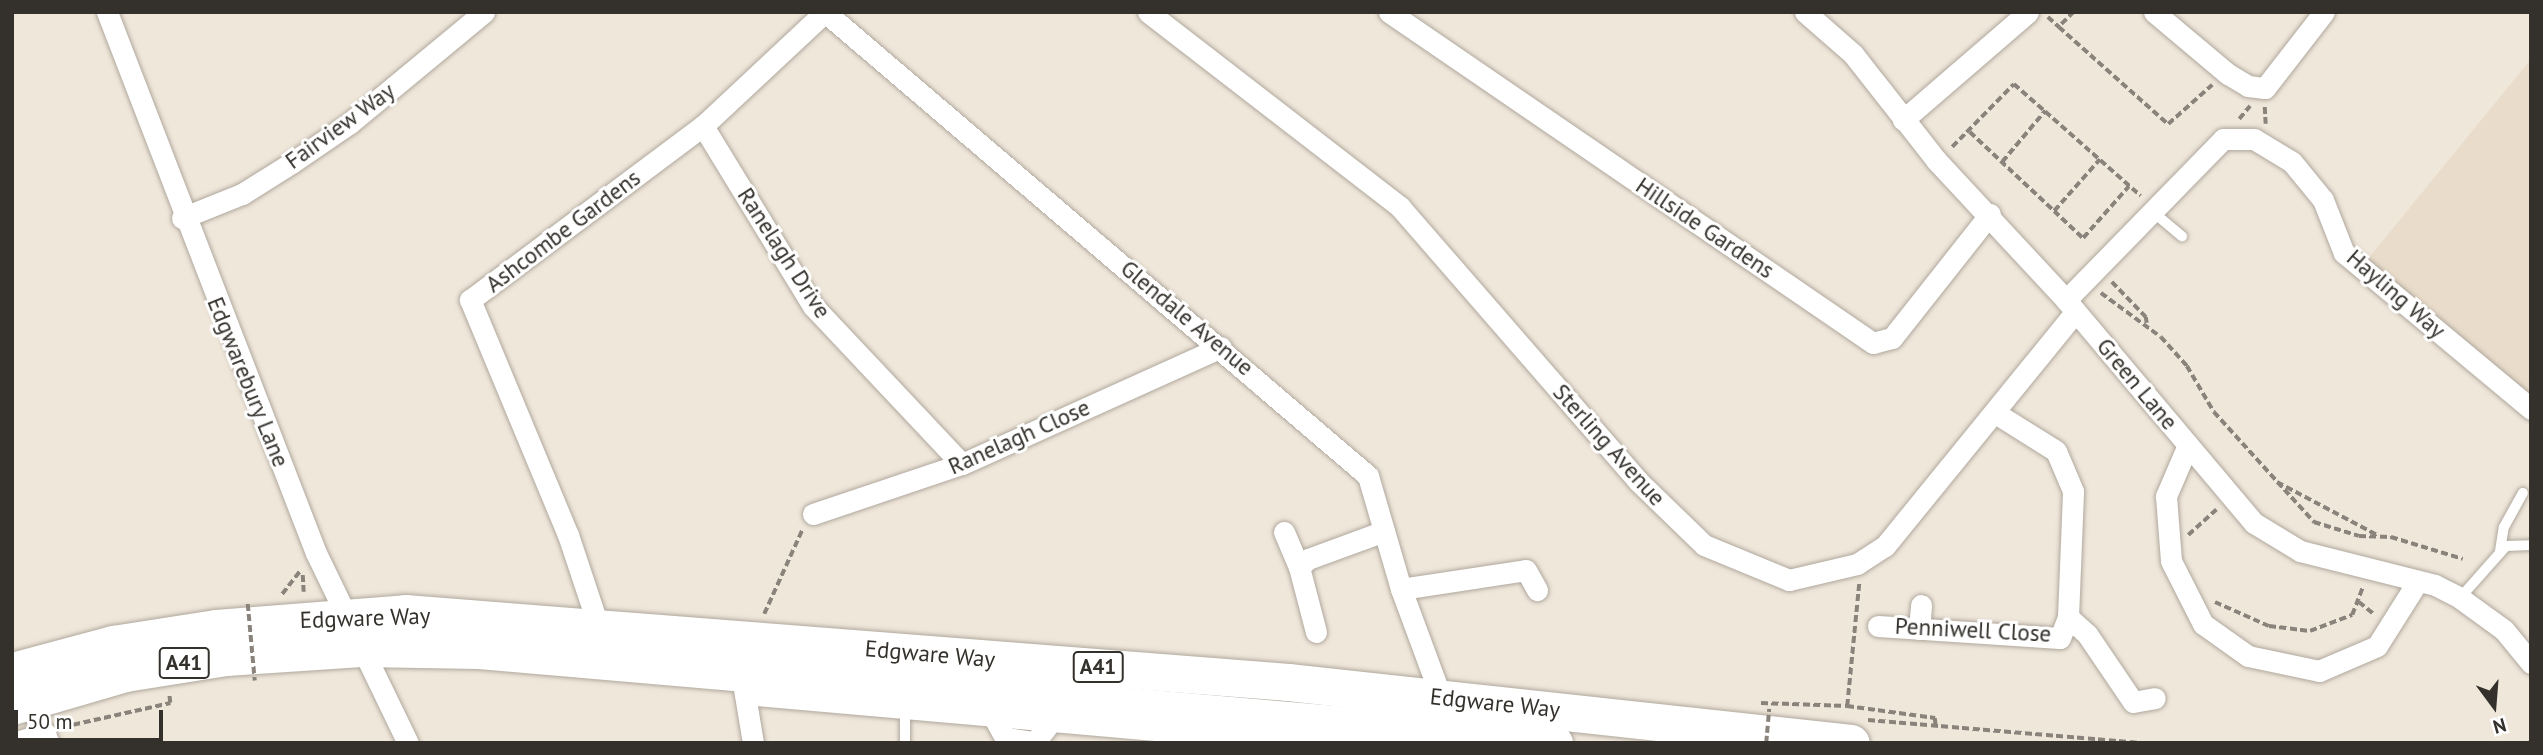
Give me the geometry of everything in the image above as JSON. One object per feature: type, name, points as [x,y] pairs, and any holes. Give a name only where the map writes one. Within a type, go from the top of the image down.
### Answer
[{"type":"highway","name":"Edgware Way","points":[[16,681],[113,644],[342,614],[405,613],[1441,697],[1851,743]]},
{"type":"highway","name":"Edgware Way","points":[[16,681],[125,673],[226,657],[360,648],[479,650],[743,682],[1554,743]]},
{"type":"street","name":"Edgwarebury Lane","points":[[107,12],[182,218],[342,614],[408,743]]},
{"type":"street","name":"Fairview Way","points":[[182,218],[242,194],[293,162],[350,123],[484,12]]},
{"type":"street","name":"Ashcombe Gardens","points":[[598,628],[568,535],[470,300],[704,126],[825,12]]},
{"type":"street","name":"Glendale Avenue","points":[[825,12],[1221,347],[1368,476],[1401,589],[1441,697]]},
{"type":"street","name":"Sterling Avenue","points":[[1148,12],[1400,207],[1638,481],[1704,545],[1789,580],[1857,564],[1885,546],[1997,414],[2071,306]]},
{"type":"street","name":"Hillside Gardens","points":[[1389,12],[1873,343],[1892,338],[1990,214]]},
{"type":"street","name":"Green Lane","points":[[1805,12],[1853,54],[1936,160],[1990,214],[2071,306],[2253,523],[2285,544],[2341,563],[2366,566],[2418,581],[2460,598],[2504,630],[2530,664]]},
{"type":"street","points":[[1903,120],[2028,12]]},
{"type":"street","points":[[2154,12],[2226,72],[2248,86],[2265,88],[2324,12]]},
{"type":"street","name":"Ranelagh Drive","points":[[704,126],[813,306],[962,464]]},
{"type":"street","points":[[2071,306],[2083,285],[2223,139]]},
{"type":"street","name":"Hayling Way","points":[[2223,139],[2254,139],[2292,162],[2323,200],[2344,253],[2531,409]]},
{"type":"street","name":"Ranelagh Close","points":[[813,514],[962,464],[1221,347]]},
{"type":"street","name":"Penniwell Close","points":[[1878,626],[2060,638],[2068,617],[2073,491],[2056,451],[1997,414]]},
{"type":"street","points":[[2188,445],[2166,496],[2171,561],[2203,624],[2248,656],[2319,671],[2377,646],[2418,581]]},
{"type":"street","points":[[1299,567],[1308,559],[1384,531]]},
{"type":"street","points":[[1284,532],[1299,567],[1317,632]]},
{"type":"street","points":[[1401,589],[1526,570],[1536,590]]},
{"type":"street","points":[[1919,629],[1921,605]]},
{"type":"street","points":[[2068,617],[2087,634],[2133,702],[2155,698]]},
{"type":"street","points":[[12,743],[47,738],[16,681]]},
{"type":"street","points":[[743,682],[753,743]]},
{"type":"street","name":"Edgware Way","points":[[743,682],[905,709],[993,716],[1005,738],[1035,742],[1050,723],[1093,722],[1303,743]]},
{"type":"lane","points":[[2154,211],[2182,236]]},
{"type":"lane","points":[[2500,551],[2504,527],[2521,498],[2510,493]]},
{"type":"lane","points":[[2460,598],[2500,551],[2514,543],[2531,545]]},
{"type":"lane","points":[[905,709],[905,743]]},
{"type":"path","points":[[2043,12],[2168,124],[2226,72]]},
{"type":"path","points":[[2059,27],[2074,12]]},
{"type":"path","points":[[1936,160],[1970,132],[2014,84],[2130,186],[2154,211]]},
{"type":"path","points":[[2265,88],[2266,127]]},
{"type":"path","points":[[2223,139],[2265,88]]},
{"type":"path","points":[[2003,162],[2045,111]]},
{"type":"path","points":[[1970,132],[2082,238],[2130,186]]},
{"type":"path","points":[[2054,211],[2100,159]]},
{"type":"path","points":[[2098,269],[2146,317],[2147,326]]},
{"type":"path","points":[[2083,285],[2147,326],[2188,366],[2214,412],[2272,479],[2314,522],[2359,536],[2380,537],[2463,559]]},
{"type":"path","points":[[2272,479],[2380,537]]},
{"type":"path","points":[[2169,534],[2182,537],[2193,532],[2230,496]]},
{"type":"path","points":[[761,622],[797,537],[813,514]]},
{"type":"path","points":[[2311,532],[2314,522]]},
{"type":"path","points":[[1847,706],[1859,590],[1857,564]]},
{"type":"path","points":[[2192,603],[2210,600],[2236,608],[2269,626],[2310,631],[2352,615],[2361,600],[2366,566]]},
{"type":"path","points":[[303,569],[304,592]]},
{"type":"path","points":[[243,683],[255,681],[248,604]]},
{"type":"path","points":[[77,721],[170,703],[169,694],[181,692]]},
{"type":"path","points":[[1766,743],[1769,709]]},
{"type":"path","points":[[1936,727],[2144,743]]},
{"type":"shaded area","points":[[2531,59],[2531,395],[2367,260]]}]
